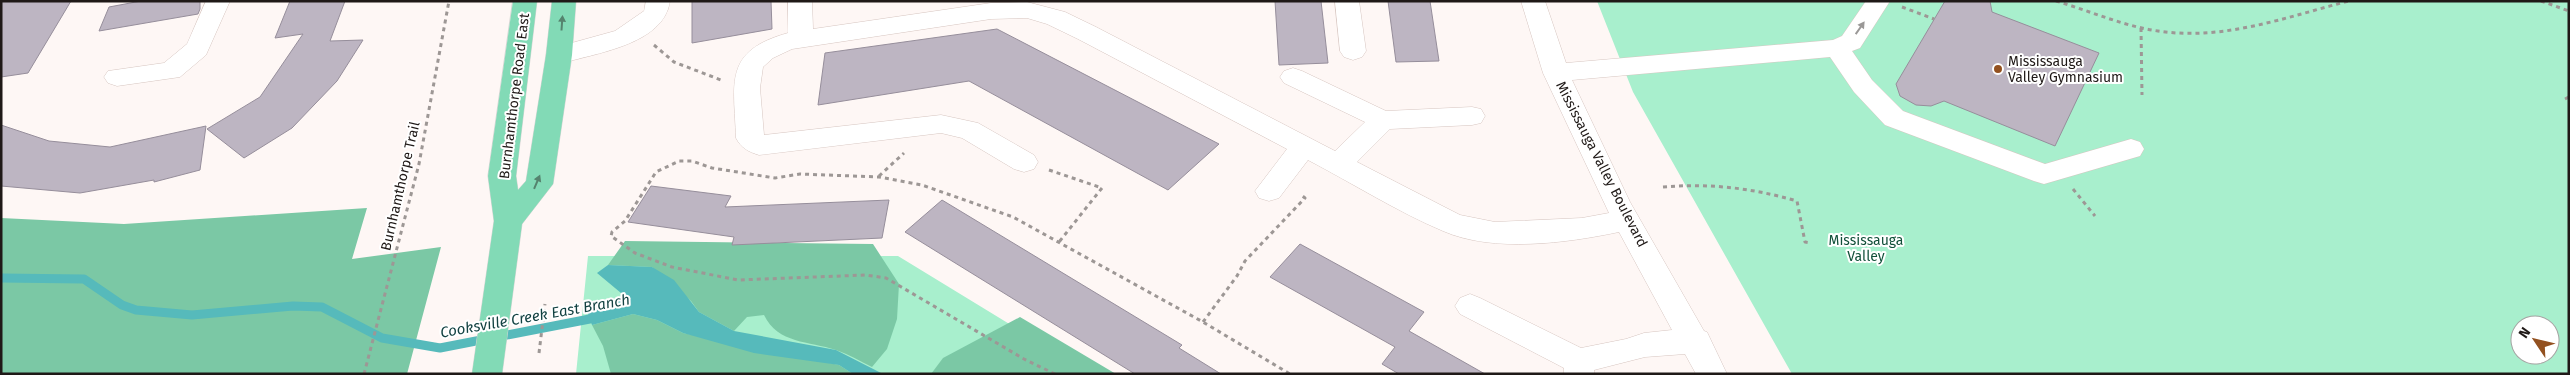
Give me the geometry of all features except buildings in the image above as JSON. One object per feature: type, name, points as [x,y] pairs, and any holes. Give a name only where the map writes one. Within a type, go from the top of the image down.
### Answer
[{"type":"main road","name":"Burnhamthorpe Road East","points":[[487,370],[508,221],[502,176],[525,1]]},
{"type":"main road","points":[[508,221],[539,184],[559,55],[564,1]]},
{"type":"street","points":[[117,77],[171,71],[197,49],[218,1]]},
{"type":"street","points":[[559,55],[624,37],[641,27],[656,14],[658,1]]},
{"type":"street","points":[[800,1],[801,40]]},
{"type":"street","points":[[1347,1],[1353,51]]},
{"type":"street","name":"Mississauga Valley Boulevard","points":[[1533,1],[1556,72],[1627,220],[1696,341],[1712,374]]},
{"type":"street","points":[[1556,72],[1837,48],[1850,42],[1888,3]]},
{"type":"street","points":[[1024,162],[969,130],[941,124],[759,145],[749,138],[748,74],[752,63],[767,51],[780,44],[991,11],[1028,10],[1056,18],[1087,33],[1453,224],[1495,233],[1582,229],[1627,220]]},
{"type":"street","points":[[1837,48],[1863,86],[1894,118],[2044,174],[2131,150]]},
{"type":"street","points":[[1293,77],[1383,120],[1472,116]]},
{"type":"street","points":[[1338,164],[1383,120]]},
{"type":"street","points":[[1268,190],[1304,147]]},
{"type":"street","points":[[1470,306],[1579,368],[1644,345],[1696,341]]},
{"type":"path","name":"Burnhamthorpe Trail","points":[[364,374],[420,164],[449,1]]},
{"type":"path","points":[[2056,1],[2141,28],[2178,34],[2225,33],[2296,17],[2349,1]]},
{"type":"path","points":[[2541,1],[2569,11]]},
{"type":"path","points":[[1888,3],[1934,19]]},
{"type":"path","points":[[641,27],[647,39],[674,62],[721,80],[748,74]]},
{"type":"path","points":[[2141,28],[2142,95]]},
{"type":"path","points":[[2564,98],[2569,97]]},
{"type":"path","points":[[1055,374],[1024,359],[886,278],[866,275],[738,280],[672,267],[635,253],[611,236],[612,232],[625,221],[656,172],[679,161],[692,161],[712,168],[775,178],[800,174],[869,176],[922,185],[1012,217],[1203,322],[1290,374]]},
{"type":"path","points":[[1024,162],[1102,188],[1059,242]]},
{"type":"path","points":[[2064,168],[2074,193],[2095,216]]},
{"type":"path","points":[[1663,187],[1696,183],[1716,184],[1797,201],[1805,242],[1811,243]]},
{"type":"path","points":[[1203,322],[1237,276],[1244,261],[1302,202]]},
{"type":"path","points":[[538,353],[545,304]]},
{"type":"green space","name":"Mississauga Valley","points":[[1597,1],[2569,1],[2569,374],[1792,374],[1633,92]]},
{"type":"green space","points":[[367,208],[352,259],[441,247],[407,374],[1,374],[1,218],[124,224]]},
{"type":"green space","points":[[625,241],[873,244],[899,284],[897,319],[887,349],[872,367],[836,350],[786,336],[777,331],[764,315],[747,317],[734,331],[699,312],[691,301],[652,267],[608,265]]},
{"type":"green space","points":[[588,256],[898,256],[1091,374],[576,374]]},
{"type":"green space","points":[[633,314],[657,320],[683,333],[839,365],[853,374],[611,374],[603,346],[592,325]]},
{"type":"green space","points":[[1020,317],[1116,374],[931,374],[943,358]]},
{"type":"water","points":[[608,265],[652,267],[674,280],[699,312],[734,331],[836,350],[883,374],[853,374],[839,365],[754,353],[683,333],[657,320],[633,314],[592,325],[586,308],[627,298],[597,273]]},
{"type":"waterway","name":"Cooksville Creek East Branch","points":[[1,278],[84,279],[122,305],[136,310],[192,315],[293,306],[322,307],[382,338],[440,348],[600,317]]},
{"type":"place","name":"Mississauga Valley Gymnasium","points":[[1998,69]]}]
